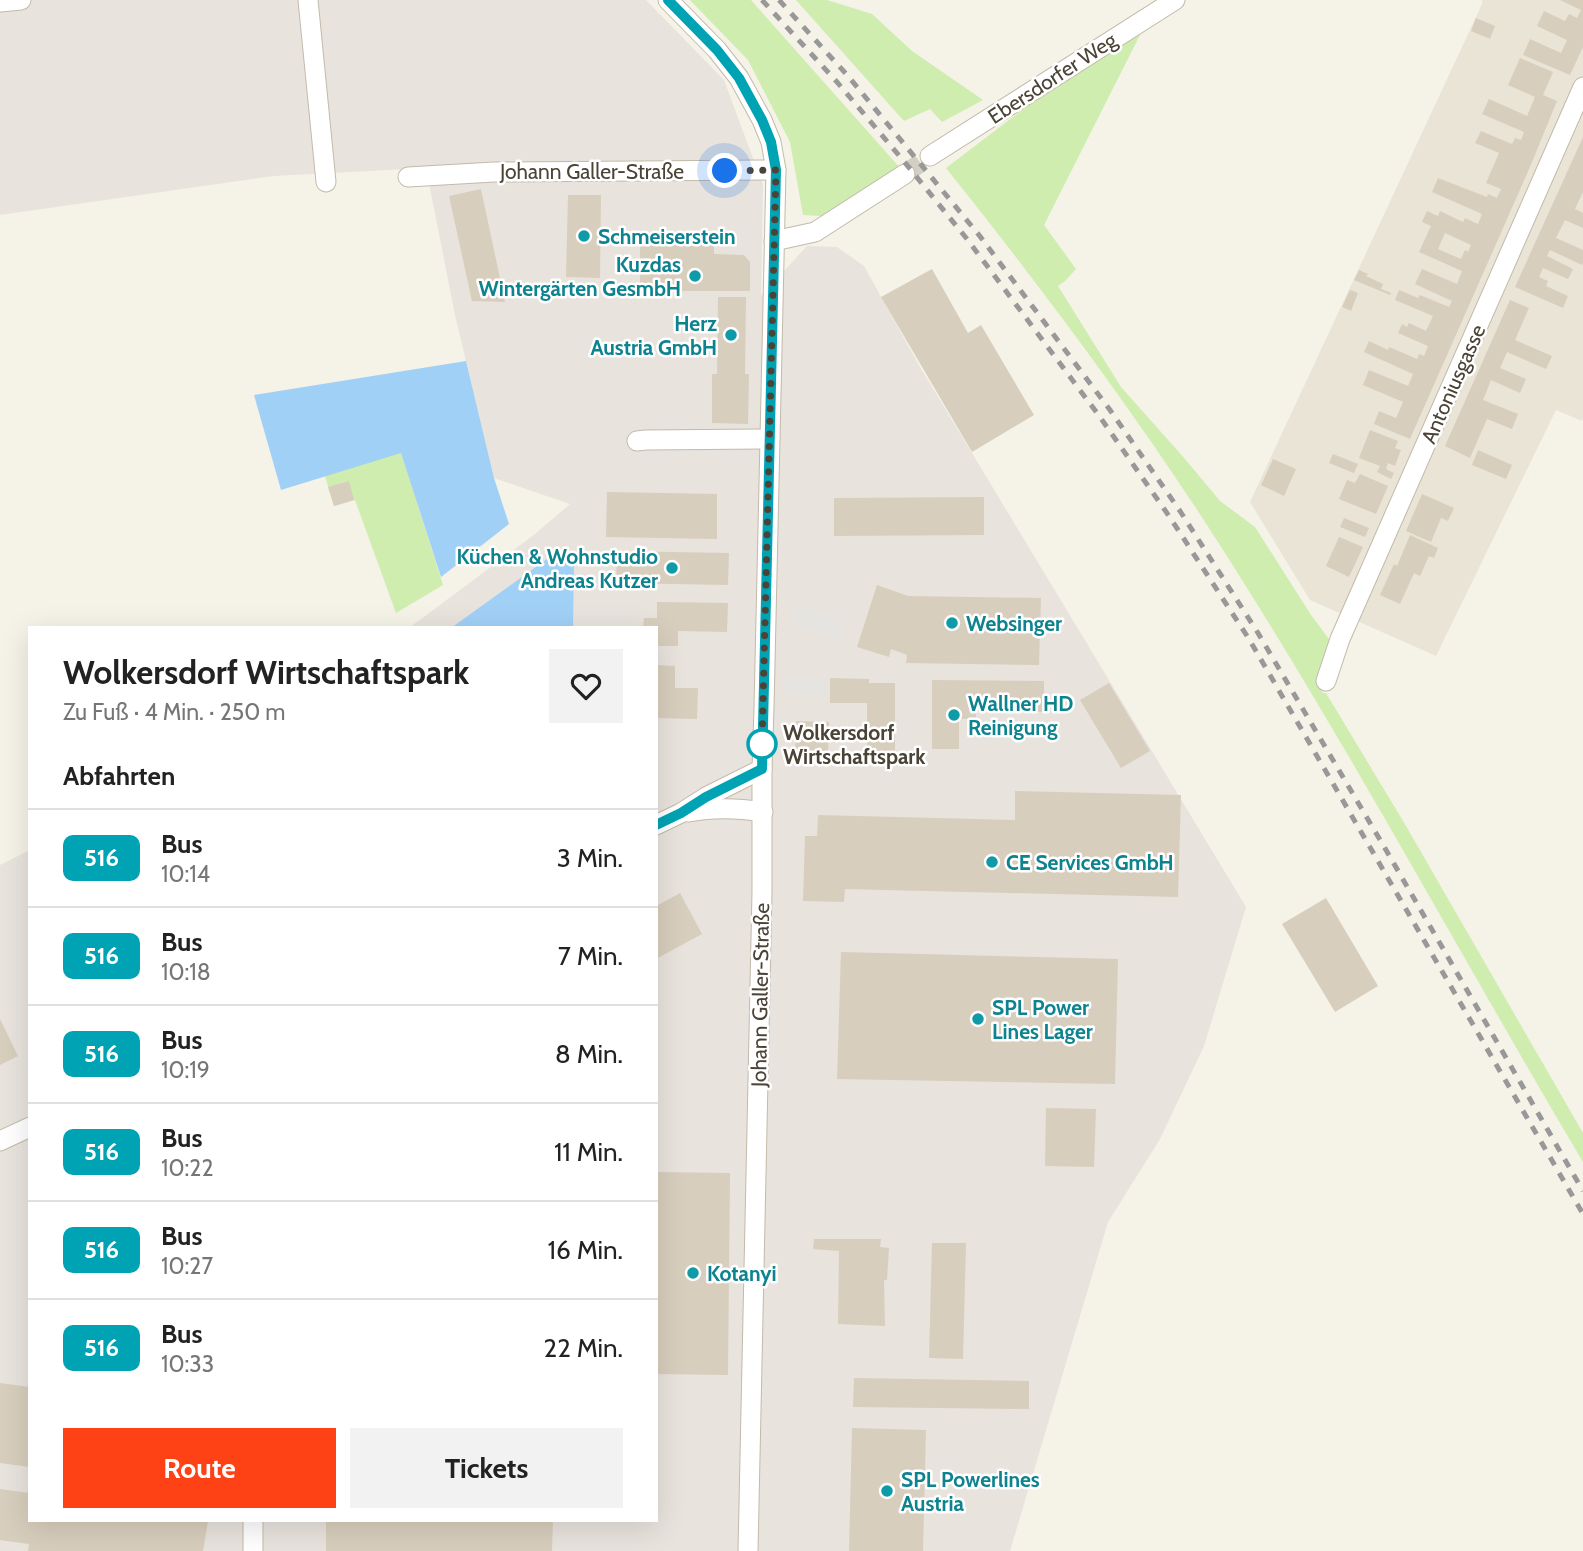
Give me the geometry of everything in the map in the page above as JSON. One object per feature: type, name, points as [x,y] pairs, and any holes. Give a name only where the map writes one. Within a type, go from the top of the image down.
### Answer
[{"type":"street","points":[[0,2],[21,0]]},
{"type":"street","points":[[309,0],[326,182]]},
{"type":"street","name":"Johann Galler-Straße","points":[[668,0],[717,50],[739,78],[771,142],[776,170],[748,1551]]},
{"type":"street","name":"Ebersdorfer Weg","points":[[930,156],[1175,0]]},
{"type":"street","name":"Antoniusgasse","points":[[1326,681],[1340,639],[1583,87]]},
{"type":"street","name":"Johann Galler-Straße","points":[[408,177],[494,172],[776,170]]},
{"type":"street","points":[[774,241],[815,232],[905,174]]},
{"type":"street","points":[[637,441],[769,439]]},
{"type":"street","points":[[658,824],[762,769]]},
{"type":"street","points":[[681,813],[705,809],[763,812]]},
{"type":"street","points":[[0,1141],[28,1128]]},
{"type":"street","points":[[253,1551],[254,1522]]},
{"type":"shaded area","points":[[0,0],[646,0],[724,80],[763,185],[761,296],[807,246],[837,247],[864,266],[920,367],[1246,907],[1204,1046],[1160,1139],[1108,1222],[1010,1551],[0,1551],[0,865],[28,851],[28,1522],[658,1522],[658,626],[412,626],[535,534],[570,504],[494,478],[455,315],[426,168],[274,176],[0,215]]},
{"type":"shaded area","points":[[1481,0],[1583,0],[1583,418],[1582,421],[1556,410],[1436,656],[1310,600],[1250,502],[1483,2]]},
{"type":"shaded area","points":[[799,607],[846,623],[841,639],[793,623]]},
{"type":"shaded area","points":[[787,677],[827,679],[826,695],[786,694]]},
{"type":"green space","points":[[690,0],[751,0],[901,169],[821,216],[803,215],[790,142],[748,60]]},
{"type":"green space","points":[[796,0],[827,0],[872,14],[912,51],[983,100],[942,122],[930,109],[904,121]]},
{"type":"green space","points":[[1145,25],[1044,225],[1076,269],[1058,286],[1121,387],[1220,501],[1255,527],[1332,643],[1316,681],[1323,693],[1326,693],[1406,826],[1583,1133],[1583,1162],[1362,780],[1272,628],[1193,503],[1091,357],[946,168],[1051,88]]},
{"type":"green space","points":[[401,452],[443,585],[396,613],[355,500],[334,506],[325,476]]},
{"type":"water","points":[[466,361],[494,478],[509,524],[441,577],[401,453],[281,490],[254,395]]},
{"type":"water","points":[[554,554],[574,559],[573,626],[454,626]]},
{"type":"building","points":[[1560,0],[1583,0],[1583,47],[1570,75],[1523,55],[1530,39],[1561,53],[1567,40],[1537,26],[1544,11],[1565,21],[1569,14],[1577,18],[1581,10]]},
{"type":"building","points":[[1476,18],[1495,26],[1490,39],[1471,31]]},
{"type":"building","points":[[1520,58],[1553,72],[1543,95],[1557,101],[1410,439],[1374,424],[1379,411],[1396,418],[1403,402],[1363,385],[1369,370],[1408,386],[1413,374],[1364,352],[1369,341],[1417,359],[1419,354],[1424,356],[1428,346],[1398,333],[1402,324],[1407,327],[1409,323],[1426,331],[1433,316],[1395,300],[1399,290],[1449,307],[1452,301],[1415,284],[1422,269],[1457,284],[1462,271],[1419,252],[1431,226],[1422,222],[1427,211],[1438,216],[1440,211],[1463,222],[1465,218],[1478,224],[1482,214],[1432,192],[1438,178],[1487,197],[1488,194],[1497,198],[1501,189],[1486,183],[1499,153],[1475,143],[1481,131],[1512,144],[1515,138],[1521,140],[1524,132],[1482,114],[1489,99],[1527,116],[1535,97],[1508,85]],"holes":[[[1445,233],[1471,245],[1461,259],[1438,249]]]},
{"type":"building","points":[[1583,137],[1583,192],[1575,209],[1583,213],[1583,228],[1565,220],[1556,238],[1583,250],[1583,263],[1582,265],[1550,250],[1547,256],[1573,269],[1568,279],[1543,268],[1539,277],[1548,281],[1546,286],[1568,296],[1563,308],[1515,287]]},
{"type":"building","points":[[481,189],[505,302],[472,301],[449,196]]},
{"type":"building","name":"Schmeiserstein","points":[[568,195],[601,195],[600,278],[566,277]]},
{"type":"building","name":"Kuzdas Wintergärten GesmbH","points":[[640,242],[714,242],[714,254],[744,255],[750,262],[750,291],[640,291]]},
{"type":"building","points":[[932,269],[968,333],[981,325],[1034,415],[972,452],[881,297]]},
{"type":"building","points":[[1359,270],[1383,284],[1381,289],[1391,293],[1390,295],[1354,280]]},
{"type":"building","points":[[1350,290],[1358,293],[1351,311],[1342,307]]},
{"type":"building","name":"Herz Austria GmbH","points":[[718,297],[746,297],[745,374],[749,374],[748,424],[712,423],[712,374],[717,374]]},
{"type":"building","points":[[1510,300],[1529,308],[1515,340],[1552,356],[1546,369],[1507,352],[1500,368],[1526,379],[1520,393],[1491,380],[1483,400],[1518,414],[1512,429],[1487,419],[1470,458],[1445,446]]},
{"type":"building","points":[[1370,430],[1398,441],[1395,448],[1401,450],[1395,466],[1388,463],[1386,469],[1394,473],[1391,479],[1377,472],[1380,466],[1359,458]]},
{"type":"building","points":[[1478,450],[1512,465],[1506,479],[1472,465]]},
{"type":"building","points":[[1333,454],[1358,464],[1354,473],[1329,463]]},
{"type":"building","points":[[1273,459],[1296,469],[1284,496],[1261,485]]},
{"type":"building","points":[[1360,474],[1388,486],[1376,514],[1339,499],[1347,480],[1355,483]]},
{"type":"building","points":[[349,481],[354,500],[334,506],[328,487]]},
{"type":"building","points":[[607,492],[717,494],[717,539],[606,537]]},
{"type":"building","points":[[1422,494],[1454,508],[1448,521],[1441,518],[1431,542],[1406,531]]},
{"type":"building","points":[[984,497],[984,535],[834,536],[834,498]]},
{"type":"building","points":[[1344,518],[1369,528],[1365,537],[1340,527]]},
{"type":"building","points":[[1410,535],[1438,548],[1434,558],[1429,556],[1420,576],[1414,573],[1400,604],[1380,595],[1394,564],[1397,566]]},
{"type":"building","points":[[1339,537],[1363,547],[1349,577],[1326,566]]},
{"type":"building","name":"Küchen & Wohnstudio Andreas Kutzer","points":[[617,551],[729,553],[728,585],[616,583]]},
{"type":"building","name":"Websinger","points":[[877,585],[908,596],[1041,598],[1039,665],[906,663],[907,655],[891,649],[889,657],[857,647]]},
{"type":"building","points":[[657,602],[728,603],[727,632],[678,631],[678,646],[658,646],[658,626],[643,626],[644,618],[657,618]]},
{"type":"building","points":[[658,665],[675,666],[675,688],[698,688],[697,719],[658,718]]},
{"type":"building","points":[[830,678],[895,683],[895,751],[867,751],[867,703],[830,703]]},
{"type":"building","name":"Wallner HD Reinigung","points":[[932,680],[1044,681],[1044,712],[976,711],[976,719],[959,719],[959,749],[932,749]]},
{"type":"building","points":[[1109,683],[1150,751],[1121,768],[1080,700]]},
{"type":"building","points":[[796,721],[829,722],[828,754],[795,753]]},
{"type":"building","name":"CE Services GmbH","points":[[1015,791],[1181,795],[1178,897],[845,889],[844,902],[803,901],[805,836],[817,836],[818,815],[1015,820]]},
{"type":"building","points":[[680,893],[702,934],[658,958],[658,905]]},
{"type":"building","points":[[1326,898],[1378,986],[1335,1012],[1282,924]]},
{"type":"building","name":"SPL Power Lines Lager","points":[[841,952],[1118,959],[1115,1084],[837,1079]]},
{"type":"building","points":[[0,1019],[18,1056],[0,1065]]},
{"type":"building","points":[[1046,1108],[1096,1109],[1094,1167],[1045,1166]]},
{"type":"building","name":"Kotanyi","points":[[658,1172],[730,1173],[728,1375],[658,1374]]},
{"type":"building","points":[[814,1239],[881,1239],[880,1247],[889,1248],[887,1280],[884,1280],[885,1326],[838,1324],[839,1251],[813,1249]]},
{"type":"building","points":[[932,1243],[966,1243],[963,1359],[929,1358]]},
{"type":"building","points":[[854,1378],[1029,1381],[1029,1409],[853,1407]]},
{"type":"building","points":[[0,1383],[28,1387],[28,1467],[0,1463]]},
{"type":"building","name":"SPL Powerlines Austria","points":[[852,1428],[926,1430],[923,1551],[849,1551]]},
{"type":"building","points":[[0,1489],[28,1493],[28,1522],[208,1522],[203,1551],[28,1551],[29,1544],[0,1540]]},
{"type":"building","points":[[326,1522],[553,1522],[552,1551],[326,1551]]},
{"type":"tunnel","points":[[905,174],[930,156]]},
{"type":"railway","points":[[762,0],[837,82],[967,239],[1100,417],[1169,516],[1249,639],[1583,1214]]},
{"type":"railway","points":[[779,0],[848,76],[979,235],[1110,410],[1180,511],[1258,633],[1583,1191]]},
{"type":"bus line","name":"516","points":[[658,824],[762,769],[776,170],[771,142],[739,78],[717,50],[668,0]]},
{"type":"place","name":"Schmeiserstein","points":[[584,236]]},
{"type":"place","name":"Kuzdas Wintergärten GesmbH","points":[[695,276]]},
{"type":"place","name":"Herz Austria GmbH","points":[[731,335]]},
{"type":"place","name":"Küchen & Wohnstudio Andreas Kutzer","points":[[672,568]]},
{"type":"place","name":"Websinger","points":[[952,623]]},
{"type":"place","name":"Wallner HD Reinigung","points":[[954,715]]},
{"type":"place","name":"Wolkersdorf Wirtschaftspark","points":[[762,744]]},
{"type":"place","name":"CE Services GmbH","points":[[992,862]]},
{"type":"place","name":"SPL Power Lines Lager","points":[[978,1019]]},
{"type":"place","name":"Kotanyi","points":[[693,1273]]},
{"type":"place","name":"SPL Powerlines Austria","points":[[887,1491]]},
{"type":"route","points":[[725,171],[776,170],[762,744]]}]
